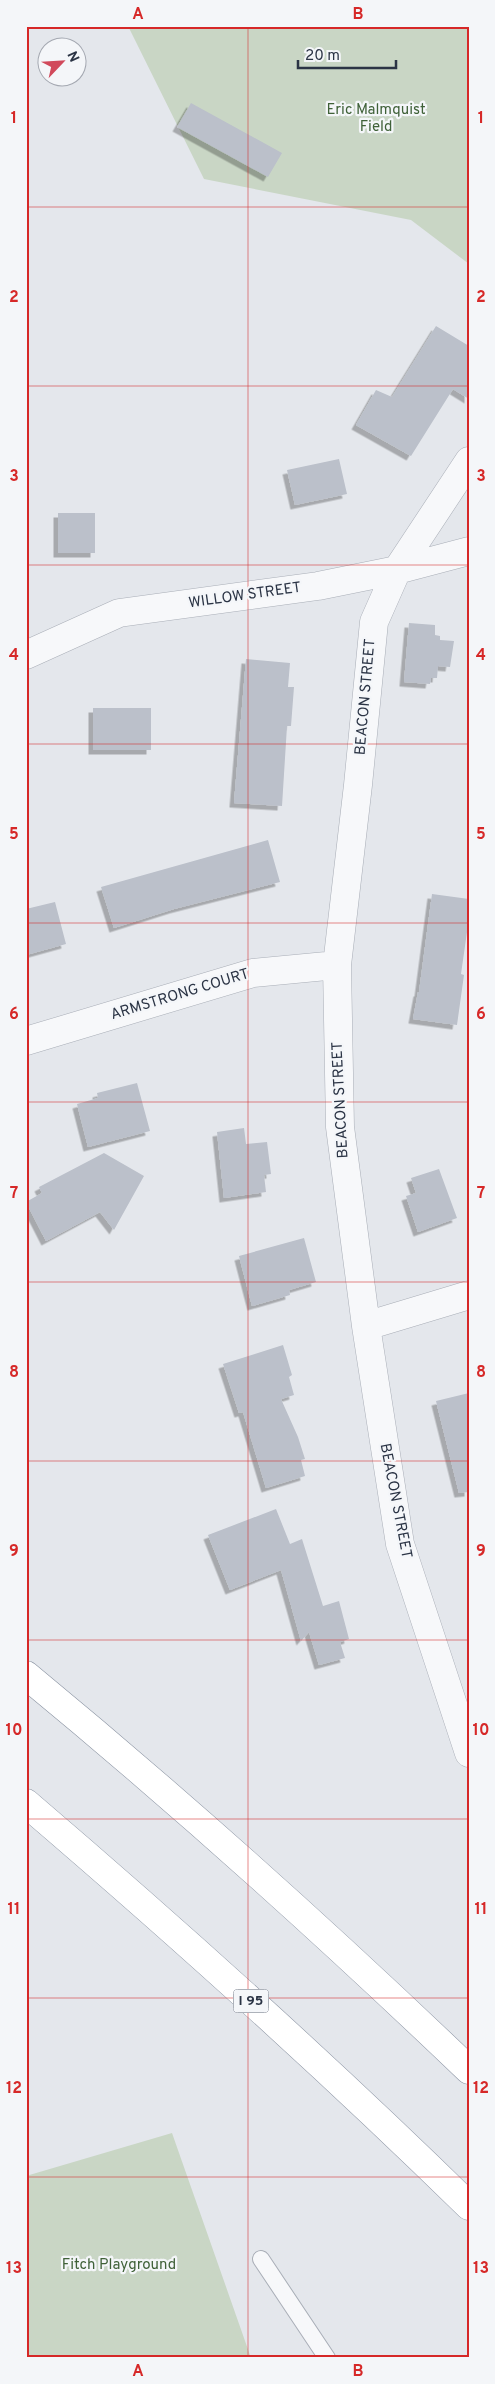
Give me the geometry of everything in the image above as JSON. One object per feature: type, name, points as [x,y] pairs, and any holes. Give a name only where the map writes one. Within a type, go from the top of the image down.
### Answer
[{"type":"highway","points":[[26,1675],[246,1864],[469,2070]]},
{"type":"highway","name":"I 95","points":[[26,1803],[175,1933],[342,2084],[469,2206]]},
{"type":"street","name":"BEACON STREET","points":[[469,461],[397,570],[374,622],[358,785],[337,965],[340,1127],[366,1326],[400,1544],[469,1753]]},
{"type":"street","name":"WILLOW STREET","points":[[26,655],[119,613],[318,586],[397,570],[469,551]]},
{"type":"street","name":"ARMSTRONG COURT","points":[[26,1041],[253,973],[337,965]]},
{"type":"street","points":[[366,1326],[469,1295]]},
{"type":"lane","points":[[261,2259],[327,2358]]},
{"type":"green space","name":"Eric Malmquist Field","points":[[128,26],[469,26],[469,264],[411,220],[204,179]]},
{"type":"green space","name":"Fitch Playground","points":[[172,2133],[251,2358],[26,2358],[26,2176]]},
{"type":"building","points":[[191,103],[282,153],[268,177],[177,127]]},
{"type":"building","points":[[436,326],[469,346],[469,399],[453,389],[411,456],[356,425],[376,390],[392,397]]},
{"type":"building","points":[[339,459],[347,494],[295,505],[287,470]]},
{"type":"building","points":[[58,513],[95,513],[95,553],[58,553]]},
{"type":"building","points":[[409,623],[435,625],[435,635],[440,636],[440,640],[454,641],[450,667],[438,666],[437,678],[431,678],[430,684],[404,682]]},
{"type":"building","points":[[246,659],[290,663],[288,687],[294,687],[291,726],[287,726],[282,806],[234,803]]},
{"type":"building","points":[[93,708],[151,708],[151,750],[93,750]]},
{"type":"building","points":[[268,840],[280,882],[174,909],[114,928],[101,887]]},
{"type":"building","points":[[432,894],[469,899],[469,918],[461,974],[464,975],[457,1025],[413,1019],[419,992]]},
{"type":"building","points":[[55,902],[66,944],[26,955],[26,909]]},
{"type":"building","points":[[137,1083],[150,1131],[88,1147],[77,1104],[98,1098],[97,1093]]},
{"type":"building","points":[[244,1128],[246,1144],[267,1142],[271,1174],[264,1175],[266,1192],[224,1198],[217,1132]]},
{"type":"building","points":[[104,1153],[144,1176],[114,1230],[100,1212],[46,1241],[26,1202],[42,1193],[39,1187]]},
{"type":"building","points":[[439,1169],[457,1218],[418,1232],[406,1196],[416,1193],[411,1178]]},
{"type":"building","points":[[304,1238],[316,1282],[289,1290],[290,1295],[252,1306],[239,1256]]},
{"type":"building","points":[[283,1345],[292,1375],[289,1377],[294,1395],[281,1399],[298,1437],[305,1459],[301,1460],[305,1476],[266,1488],[243,1412],[239,1413],[223,1364]]},
{"type":"building","points":[[469,1393],[469,1492],[459,1493],[436,1401]]},
{"type":"building","points":[[276,1509],[290,1544],[302,1539],[323,1606],[339,1601],[349,1639],[340,1642],[345,1658],[319,1665],[309,1632],[301,1641],[281,1570],[230,1590],[208,1535]]}]
